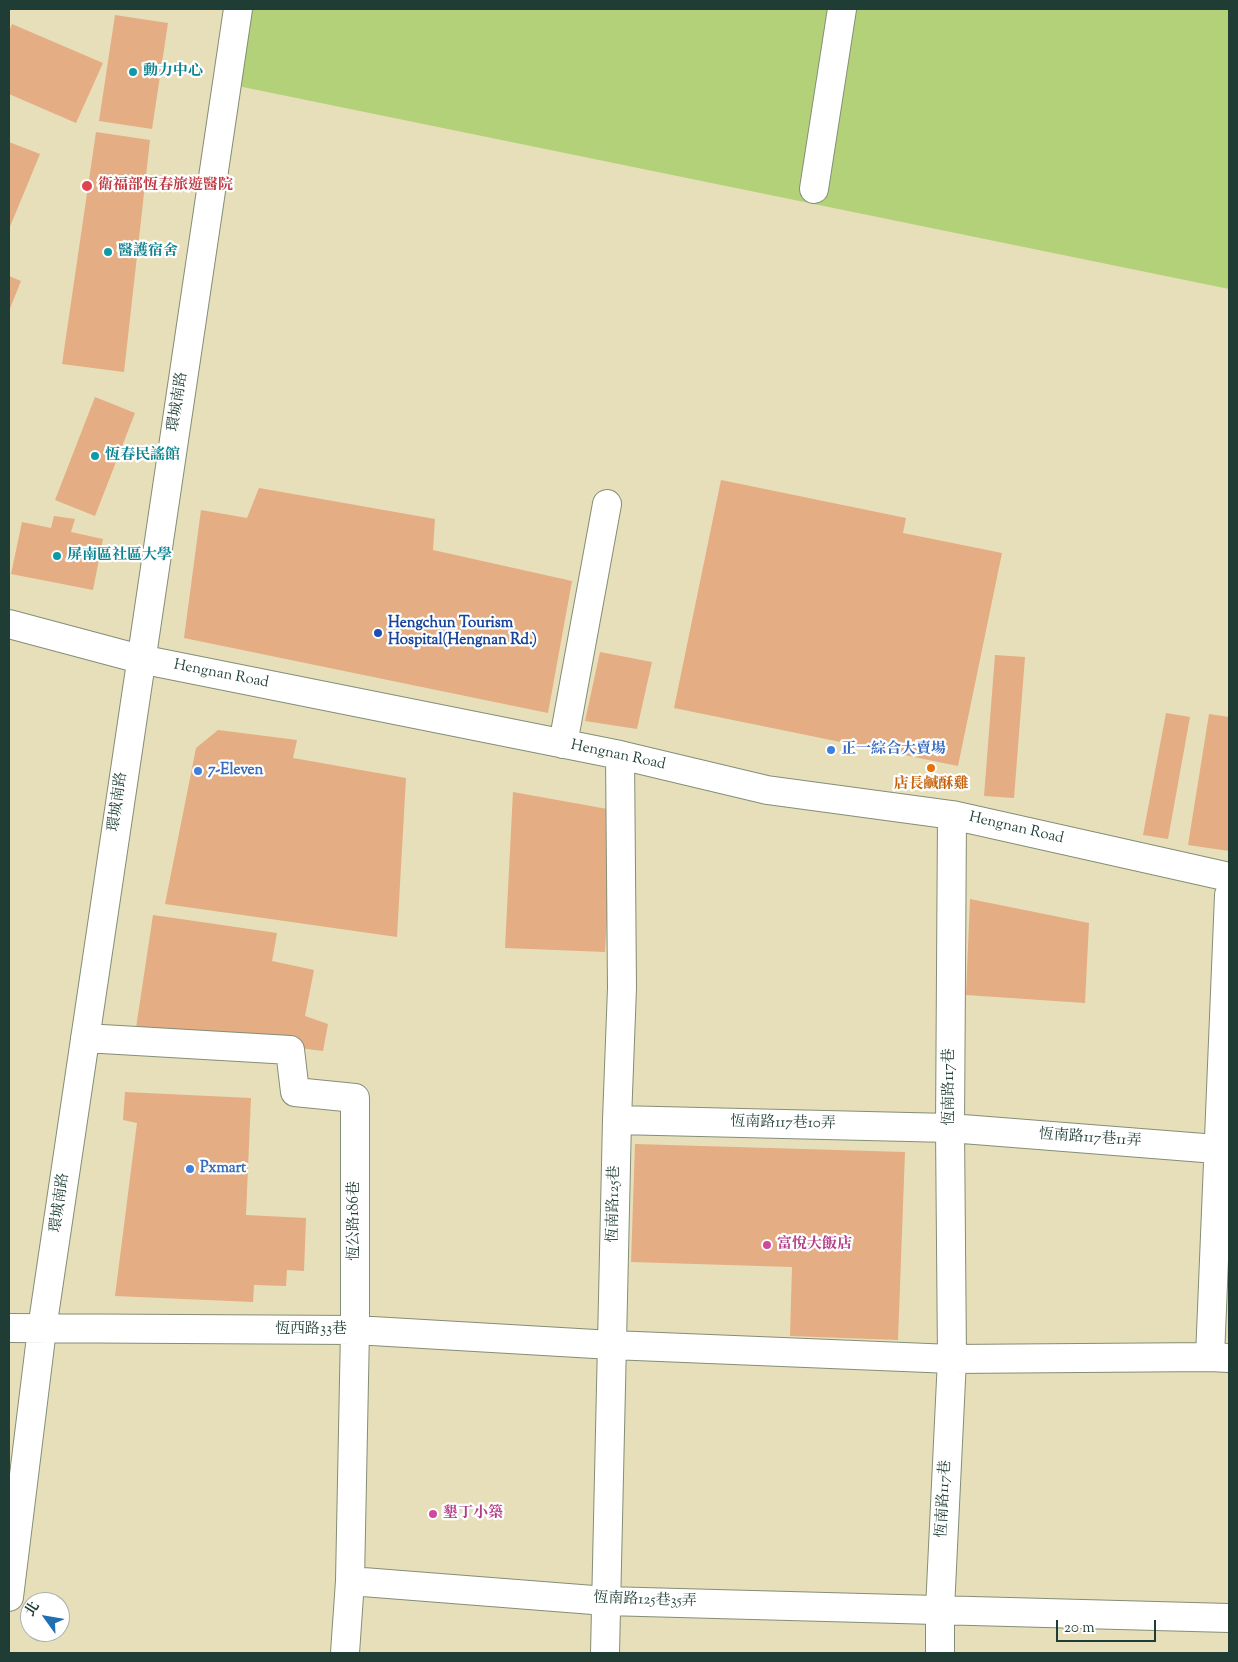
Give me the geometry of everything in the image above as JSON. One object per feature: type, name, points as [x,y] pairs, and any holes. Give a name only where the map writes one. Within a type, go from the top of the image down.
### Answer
[{"type":"street","name":"環城南路","points":[[9,1597],[14,1508],[238,9]]},
{"type":"street","points":[[814,189],[842,9]]},
{"type":"street","points":[[563,744],[607,504]]},
{"type":"street","name":"Hengnan Road","points":[[9,624],[140,659],[563,744],[767,790],[952,815],[1229,877]]},
{"type":"street","name":"恆南路125巷","points":[[605,1653],[617,1120],[622,988],[620,756]]},
{"type":"street","name":"恆南路117巷","points":[[940,1609],[952,1359],[950,1128],[952,815]]},
{"type":"street","points":[[612,1345],[952,1359],[1220,1357],[1229,895]]},
{"type":"street","name":"恆公路186巷","points":[[85,1038],[290,1050],[295,1092],[355,1098],[355,1330],[350,1581],[345,1653]]},
{"type":"street","name":"恆南路117巷10弄","points":[[617,1120],[950,1128]]},
{"type":"street","name":"恆南路117巷11弄","points":[[950,1128],[1224,1149]]},
{"type":"street","name":"恆西路33巷","points":[[9,1328],[355,1330],[612,1345]]},
{"type":"street","name":"恆南路125巷35弄","points":[[350,1581],[606,1601],[1229,1618]]},
{"type":"street","points":[[940,1609],[940,1653]]},
{"type":"green space","points":[[241,9],[1229,9],[1229,289],[228,84]]},
{"type":"building","name":"動力中心","points":[[115,15],[168,23],[152,129],[99,121]]},
{"type":"building","points":[[12,24],[103,63],[76,123],[9,94],[9,32]]},
{"type":"building","name":"醫護宿舍","points":[[96,132],[150,140],[124,372],[62,364]]},
{"type":"building","points":[[9,142],[40,154],[9,229]]},
{"type":"building","points":[[9,276],[21,281],[9,311]]},
{"type":"building","name":"恆春民謠館","points":[[95,397],[135,413],[95,516],[55,500]]},
{"type":"building","points":[[721,480],[906,518],[903,533],[1002,553],[958,766],[674,708]]},
{"type":"building","points":[[259,488],[435,519],[433,550],[572,581],[548,713],[184,638],[201,510],[247,518]]},
{"type":"building","name":"屏南區社區大學","points":[[54,516],[75,519],[71,532],[103,539],[93,590],[11,574],[22,522],[51,528]]},
{"type":"building","points":[[600,652],[652,662],[637,729],[585,721]]},
{"type":"building","points":[[995,655],[1025,657],[1014,798],[984,796]]},
{"type":"building","points":[[1166,713],[1190,717],[1168,839],[1143,835]]},
{"type":"building","points":[[1209,714],[1229,717],[1229,851],[1188,845]]},
{"type":"building","points":[[218,730],[297,740],[293,758],[406,778],[397,937],[165,904],[196,748]]},
{"type":"building","points":[[513,792],[613,810],[605,952],[505,948]]},
{"type":"building","points":[[970,899],[1089,923],[1085,1003],[966,995]]},
{"type":"building","points":[[153,915],[277,933],[272,961],[314,970],[305,1016],[328,1024],[323,1051],[136,1028]]},
{"type":"building","name":"Pxmart","points":[[125,1092],[251,1098],[246,1215],[306,1218],[304,1271],[287,1270],[286,1286],[254,1285],[253,1302],[115,1296],[137,1123],[123,1120]]},
{"type":"building","name":"富悅大飯店","points":[[635,1144],[905,1152],[898,1340],[790,1336],[792,1267],[631,1262]]},
{"type":"place","name":"動力中心","points":[[133,72]]},
{"type":"place","name":"衛福部恆春旅遊醫院","points":[[87,186]]},
{"type":"place","name":"醫護宿舍","points":[[108,252]]},
{"type":"place","name":"恆春民謠館","points":[[95,456]]},
{"type":"place","name":"屏南區社區大學","points":[[57,556]]},
{"type":"place","name":"Hengchun Tourism Hospital(Hengnan Rd.)","points":[[378,633]]},
{"type":"place","name":"正一綜合大賣場","points":[[831,750]]},
{"type":"place","name":"店長鹹酥雞","points":[[931,768]]},
{"type":"place","name":"7-Eleven","points":[[198,771]]},
{"type":"place","name":"Pxmart","points":[[190,1169]]},
{"type":"place","name":"富悅大飯店","points":[[767,1245]]},
{"type":"place","name":"墾丁小築","points":[[433,1514]]}]
